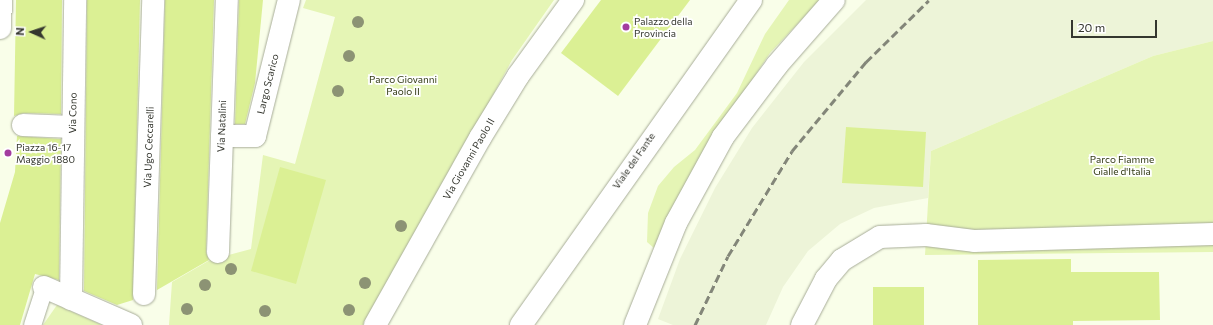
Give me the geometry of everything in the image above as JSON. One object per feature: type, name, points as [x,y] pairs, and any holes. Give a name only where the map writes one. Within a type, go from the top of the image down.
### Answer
[{"type":"street","points":[[0,28],[1,0]]},
{"type":"street","name":"Via Cono","points":[[71,298],[75,0]]},
{"type":"street","name":"Via Ugo Ceccarelli","points":[[144,294],[153,0]]},
{"type":"street","name":"Via Natalini","points":[[218,252],[227,0]]},
{"type":"street","name":"Largo Scarico","points":[[222,136],[255,136],[289,0]]},
{"type":"street","name":"Via Giovanni Paolo II","points":[[375,325],[506,94],[572,0]]},
{"type":"street","name":"Viale del Fante","points":[[521,325],[751,0]]},
{"type":"street","points":[[635,325],[676,223],[723,137],[777,65],[834,0]]},
{"type":"street","points":[[23,125],[73,128]]},
{"type":"street","points":[[802,325],[826,280],[842,260],[880,237],[926,235],[974,241],[1213,234]]},
{"type":"street","points":[[44,287],[131,325]]},
{"type":"lane","points":[[32,325],[44,287]]},
{"type":"shaded area","points":[[866,0],[1213,0],[1213,41],[1153,56],[931,151],[928,198],[874,208],[840,224],[808,251],[783,287],[766,325],[673,325],[658,319],[680,259],[715,188],[752,128],[804,62]]},
{"type":"green space","name":"Parco Giovanni Paolo II","points":[[306,0],[554,0],[512,60],[367,325],[169,325],[172,282],[210,260],[251,249],[263,155],[295,164],[335,17],[303,8]]},
{"type":"green space","points":[[789,0],[820,0],[770,53],[732,110],[655,249],[647,242],[648,213],[658,186],[674,167],[695,150],[737,93],[765,34]]},
{"type":"green space","name":"Parco Fiamme Gialle d'Italia","points":[[1213,41],[1213,252],[925,255],[931,151],[1153,56]]},
{"type":"green space","points":[[57,305],[102,325],[43,325]]},
{"type":"building","points":[[16,0],[62,0],[61,114],[24,113],[14,116]]},
{"type":"building","points":[[87,0],[140,0],[133,300],[117,305],[84,291]]},
{"type":"building","points":[[165,0],[214,0],[206,252],[209,260],[157,290]]},
{"type":"building","points":[[239,0],[263,0],[255,83],[245,124],[235,124]]},
{"type":"building","name":"Palazzo della Provincia","points":[[601,0],[690,0],[618,96],[561,53]]},
{"type":"building","points":[[846,127],[926,132],[923,187],[842,183]]},
{"type":"building","points":[[17,136],[61,139],[59,280],[35,274],[20,325],[0,325],[0,223],[15,172]]},
{"type":"building","points":[[280,167],[326,180],[296,284],[251,271]]},
{"type":"building","points":[[1071,259],[1071,272],[1159,272],[1160,320],[1073,321],[1073,325],[978,325],[978,260]]},
{"type":"building","points":[[873,287],[924,287],[924,325],[873,325]]},
{"type":"railway","points":[[695,325],[728,256],[792,151],[866,62],[929,0]]},
{"type":"place","name":"Palazzo della Provincia","points":[[626,27]]},
{"type":"place","name":"Piazza 16-17 Maggio 1880","points":[[8,153]]}]
